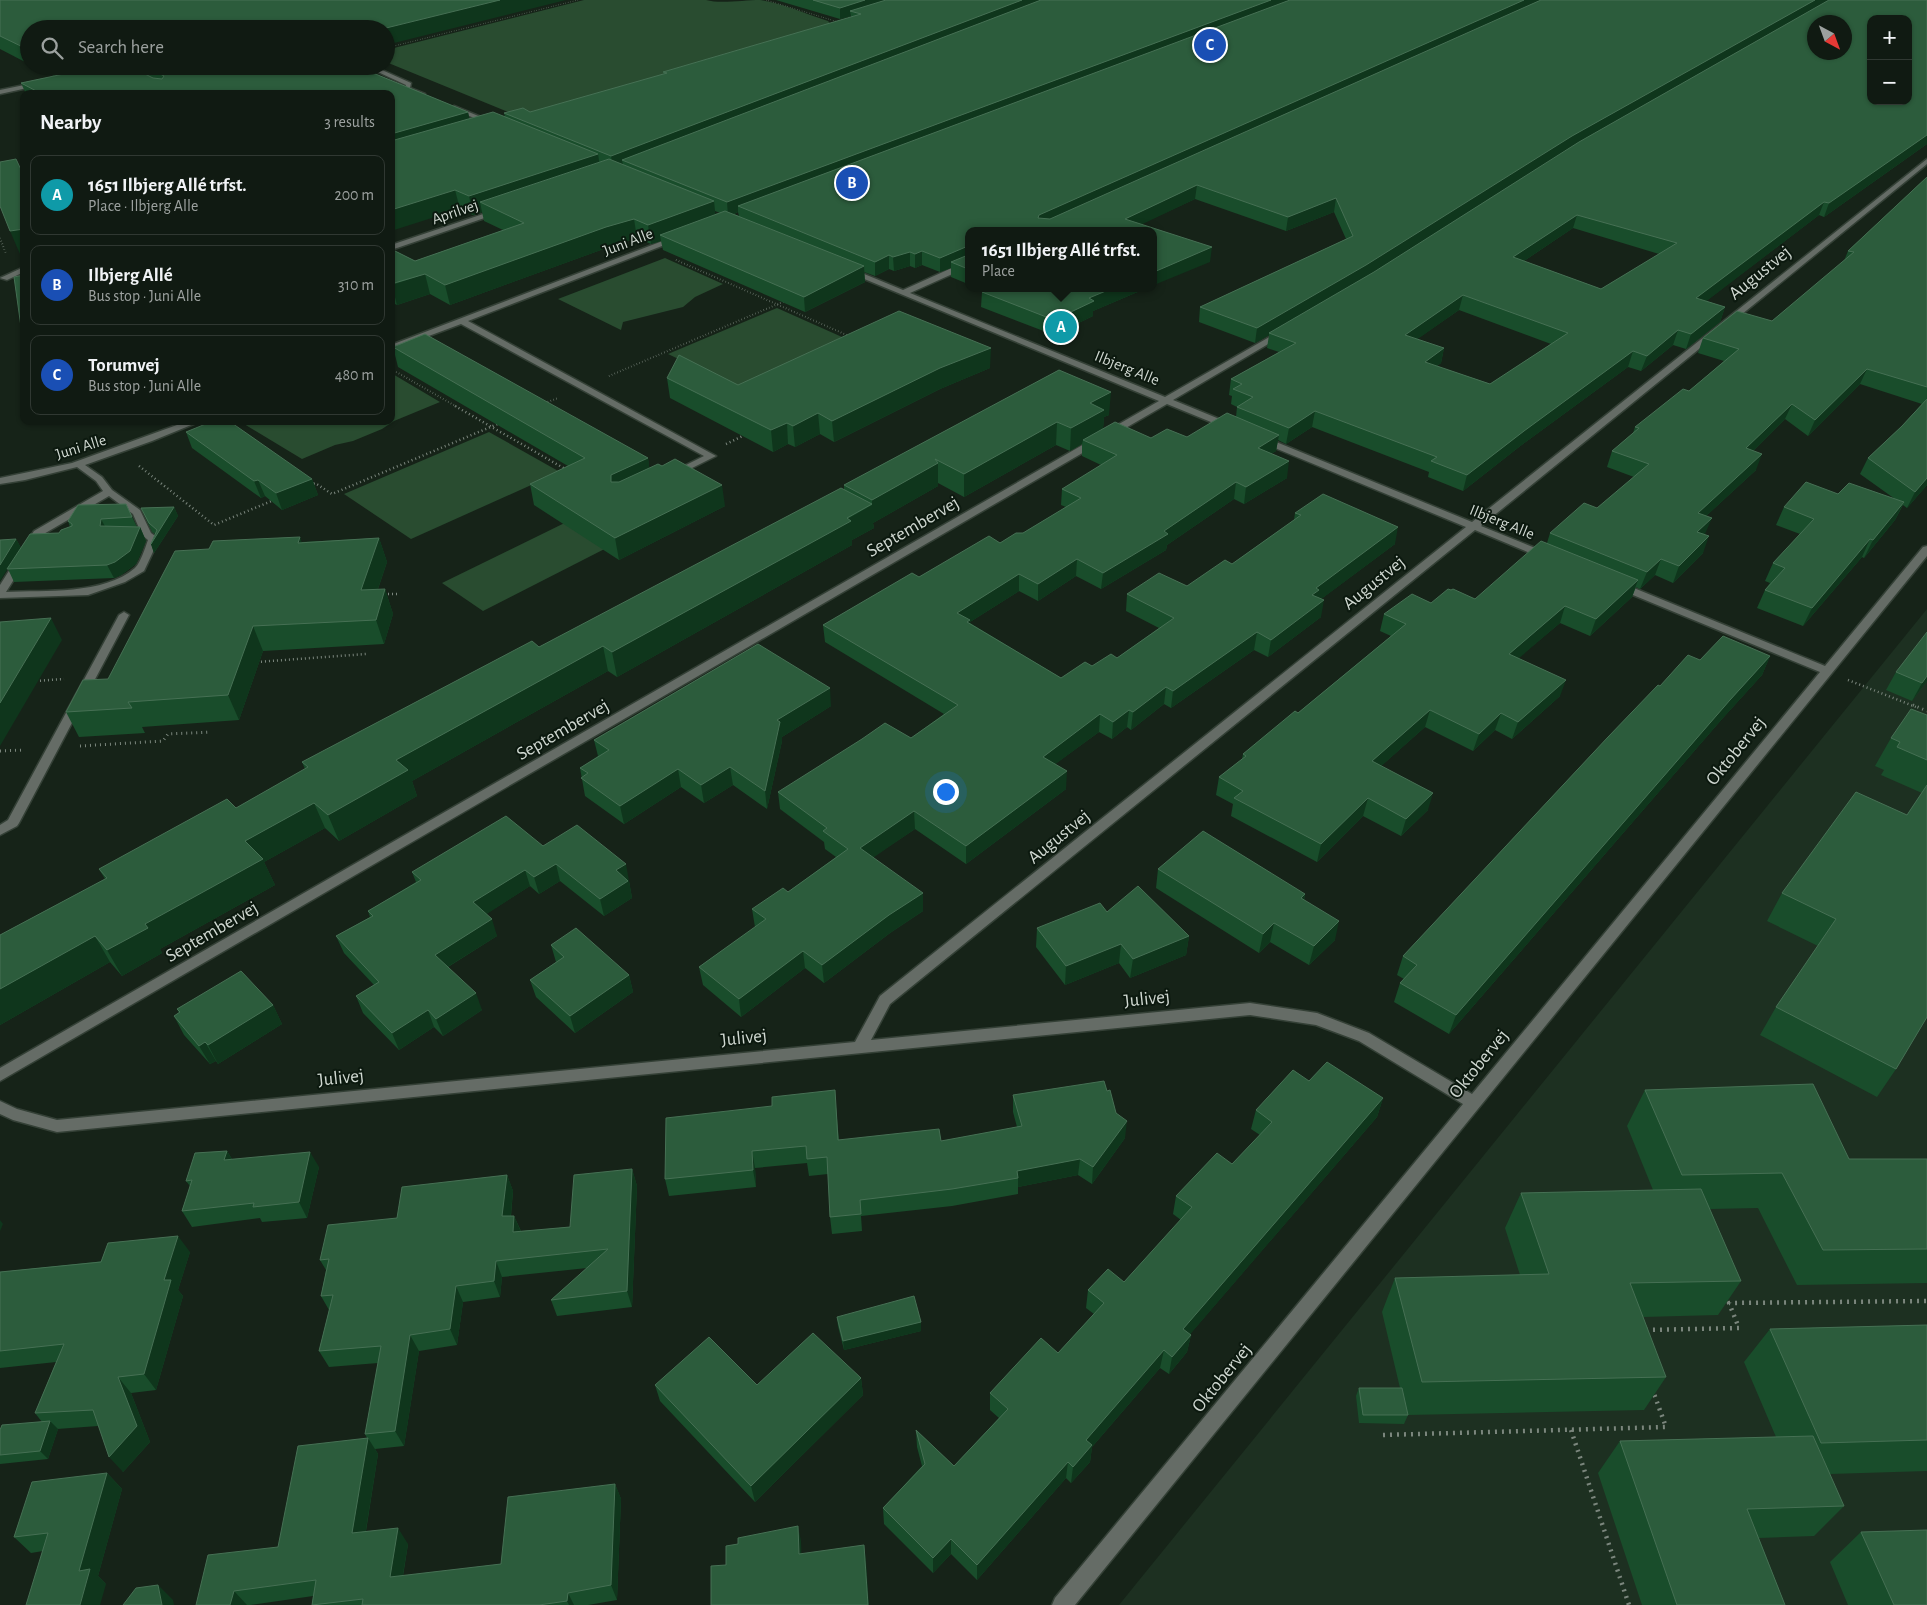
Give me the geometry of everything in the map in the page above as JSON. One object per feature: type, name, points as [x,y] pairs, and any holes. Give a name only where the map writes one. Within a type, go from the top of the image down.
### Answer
[{"type":"street","points":[[388,75],[409,84],[407,88],[493,127]]},
{"type":"street","points":[[0,92],[48,82]]},
{"type":"street","name":"Augustvej","points":[[860,1047],[885,1000],[1927,161]]},
{"type":"street","name":"Aprilvej","points":[[395,247],[502,211]]},
{"type":"street","name":"Juni Alle","points":[[395,346],[684,236]]},
{"type":"street","points":[[904,293],[965,265]]},
{"type":"street","name":"Ilbjerg Alle","points":[[843,268],[1239,430]]},
{"type":"street","points":[[4,278],[20,271]]},
{"type":"street","points":[[462,321],[710,456],[661,480]]},
{"type":"street","name":"Septembervej","points":[[0,1075],[1292,327]]},
{"type":"street","name":"Juni Alle","points":[[0,481],[32,477],[78,464],[186,425]]},
{"type":"street","name":"Ilbjerg Alle","points":[[1248,434],[1556,560]]},
{"type":"street","points":[[0,594],[88,592],[121,580],[140,569],[154,539],[143,535],[136,512],[109,492],[99,479],[78,464]]},
{"type":"street","points":[[0,594],[38,533],[109,492]]},
{"type":"street","points":[[34,540],[53,539]]},
{"type":"street","name":"Oktobervej","points":[[1062,1605],[1927,549]]},
{"type":"street","points":[[1611,583],[1827,671]]},
{"type":"street","points":[[0,831],[13,823],[124,615]]},
{"type":"street","name":"Julivej","points":[[0,1107],[13,1114],[57,1126],[1250,1009],[1317,1019],[1364,1037],[1474,1102]]},
{"type":"path","points":[[395,46],[578,0]]},
{"type":"path","points":[[766,0],[839,22]]},
{"type":"path","points":[[650,249],[857,339]]},
{"type":"path","points":[[541,405],[791,298]]},
{"type":"path","points":[[395,371],[568,471]]},
{"type":"path","points":[[307,486],[316,483],[332,494],[508,419]]},
{"type":"path","points":[[706,454],[751,432]]},
{"type":"path","points":[[118,451],[214,525],[282,497]]},
{"type":"path","points":[[378,595],[398,594]]},
{"type":"path","points":[[255,662],[366,654]]},
{"type":"path","points":[[27,681],[90,678]]},
{"type":"path","points":[[1875,691],[1927,711]]},
{"type":"path","points":[[52,748],[163,741],[168,734],[211,732]]},
{"type":"path","points":[[1640,1330],[1739,1328],[1729,1303],[1927,1301]]},
{"type":"path","points":[[1383,1435],[1666,1428],[1650,1383]]},
{"type":"path","points":[[1571,1430],[1630,1605]]},
{"type":"shaded area","points":[[1927,609],[1927,1605],[1119,1605]]},
{"type":"green space","points":[[584,0],[706,0],[725,2],[760,0],[828,21],[834,28],[530,121],[395,66],[395,48]]},
{"type":"green space","points":[[665,258],[723,284],[695,297],[683,307],[623,322],[621,330],[558,299]]},
{"type":"green space","points":[[777,308],[842,337],[739,388],[668,354]]},
{"type":"green space","points":[[395,375],[440,402],[395,421]]},
{"type":"green space","points":[[246,425],[388,425],[353,441],[335,445],[302,459]]},
{"type":"green space","points":[[489,432],[560,472],[411,539],[344,494]]},
{"type":"green space","points":[[587,512],[628,537],[483,611],[442,583]]},
{"type":"building","points":[[0,0],[500,0],[395,26],[395,20],[20,20],[20,46],[0,36]]},
{"type":"building","points":[[813,0],[865,0],[840,8]]},
{"type":"building","points":[[886,0],[1022,0],[611,156],[504,113],[523,108],[530,112],[667,73],[663,72],[861,14],[850,11]]},
{"type":"building","points":[[1041,0],[1271,0],[727,202],[622,160]]},
{"type":"building","points":[[1290,0],[1524,0],[1039,215],[1038,218],[1050,219],[1541,0],[1815,0],[1572,136],[1366,265],[1257,328],[1200,307],[1353,236],[1336,198],[1288,217],[1197,185],[1125,219],[1150,227],[965,227],[965,247],[940,258],[922,251],[915,254],[910,252],[893,257],[889,255],[875,262],[738,206]]},
{"type":"building","points":[[1829,0],[1927,0],[1927,135],[1829,203],[1824,202],[1696,298],[1725,307],[1691,334],[1678,330],[1647,356],[1633,351],[1467,475],[1431,461],[1437,457],[1315,411],[1289,428],[1237,407],[1253,397],[1233,389],[1242,384],[1231,379],[1296,343],[1269,333],[1374,272],[1579,142]],"holes":[[[1577,215],[1677,243],[1601,289],[1513,257]],[[1463,295],[1568,333],[1490,384],[1425,362],[1444,348],[1405,335]]]},
{"type":"building","points":[[59,75],[147,75],[162,79],[164,76],[162,75],[378,75],[468,112],[395,133],[395,90],[34,90],[21,83]]},
{"type":"building","points":[[493,112],[598,154],[469,196],[455,190],[395,209],[395,140]]},
{"type":"building","points":[[16,159],[20,168],[20,230],[10,231],[0,206],[0,162]]},
{"type":"building","points":[[609,159],[714,201],[648,225],[634,219],[606,227],[445,285],[425,274],[395,283],[395,251],[415,261],[524,223],[480,202]]},
{"type":"building","points":[[1927,177],[1927,387],[1867,369],[1815,420],[1792,404],[1746,448],[1762,454],[1698,513],[1712,518],[1697,532],[1709,536],[1679,566],[1661,559],[1647,572],[1550,533],[1584,503],[1597,508],[1649,464],[1612,451],[1639,428],[1635,427],[1683,389],[1689,391],[1739,349],[1703,338],[1737,311],[1772,321],[1854,252],[1848,251]]},
{"type":"building","points":[[725,211],[864,266],[804,297],[660,235]]},
{"type":"building","points":[[1157,229],[1212,247],[1157,271]]},
{"type":"building","points":[[965,256],[965,268],[951,262]]},
{"type":"building","points":[[20,276],[20,320],[14,277]]},
{"type":"building","points":[[982,292],[1103,292],[1089,298],[1094,301],[1054,320]]},
{"type":"building","points":[[899,311],[991,348],[940,368],[832,421],[818,413],[793,426],[787,423],[771,430],[667,378],[679,355],[738,385]]},
{"type":"building","points":[[425,334],[648,458],[611,475],[611,482],[619,482],[658,464],[662,466],[675,459],[722,485],[615,538],[530,484],[585,458],[395,348],[395,346]]},
{"type":"building","points":[[1059,370],[1111,392],[1090,403],[1104,410],[1071,428],[1057,422],[964,474],[935,459],[938,463],[872,500],[844,485]]},
{"type":"building","points":[[1927,399],[1927,478],[1915,492],[1868,458]]},
{"type":"building","points":[[1227,413],[1279,435],[1258,448],[1289,461],[1246,487],[1236,482],[1164,531],[1168,534],[1103,573],[1077,559],[1038,584],[1019,574],[957,613],[970,620],[967,622],[1061,678],[1085,662],[1092,666],[1111,654],[1117,658],[1174,618],[1127,594],[1159,573],[1187,586],[1225,560],[1232,564],[1301,515],[1295,513],[1323,494],[1398,527],[1316,588],[1319,590],[1312,595],[1324,600],[1271,640],[1257,632],[1173,691],[1166,687],[1133,712],[1129,710],[1113,722],[1100,714],[1043,757],[1067,771],[966,846],[914,811],[860,848],[923,893],[889,915],[822,965],[803,951],[739,999],[699,967],[766,919],[752,909],[783,888],[788,892],[848,849],[823,831],[827,828],[778,792],[885,723],[911,738],[958,705],[823,625],[912,573],[919,577],[989,536],[1000,543],[1016,533],[1023,533],[1081,498],[1062,489],[1117,455],[1083,440],[1115,422],[1151,438],[1167,429],[1187,437]]},
{"type":"building","points":[[203,425],[235,425],[312,479],[276,493],[258,480],[254,481],[186,432]]},
{"type":"building","points":[[1806,482],[1838,494],[1849,483],[1904,502],[1812,608],[1765,590],[1785,568],[1773,563],[1814,519],[1784,507]]},
{"type":"building","points":[[841,488],[872,504],[847,518],[851,521],[612,652],[603,646],[396,760],[408,770],[328,815],[314,803],[245,841],[263,859],[145,924],[148,928],[107,950],[95,936],[0,989],[0,935],[107,878],[99,869],[227,799],[236,808],[308,767],[302,762],[532,641],[539,647]]},
{"type":"building","points":[[126,504],[132,517],[101,519],[100,526],[140,527],[130,551],[115,562],[107,565],[7,569],[30,534],[59,533],[61,530],[72,526],[68,521],[78,505]]},
{"type":"building","points":[[174,507],[151,544],[157,530],[149,523],[141,508]]},
{"type":"building","points":[[300,537],[298,543],[379,538],[361,590],[385,589],[376,620],[253,626],[228,695],[128,702],[132,708],[66,712],[83,680],[108,679],[175,551],[209,549],[213,541]]},
{"type":"building","points":[[16,539],[0,565],[0,540]]},
{"type":"building","points":[[1541,541],[1638,580],[1596,619],[1565,606],[1509,654],[1566,680],[1518,722],[1501,713],[1479,734],[1430,710],[1372,761],[1433,793],[1406,819],[1368,798],[1321,844],[1234,798],[1243,791],[1219,777],[1246,756],[1243,754],[1295,711],[1298,713],[1406,624],[1384,614],[1412,594],[1431,603],[1448,589],[1453,589],[1475,599]]},
{"type":"building","points":[[51,618],[0,703],[0,622]]},
{"type":"building","points":[[1927,632],[1927,676],[1922,683],[1896,672]]},
{"type":"building","points":[[1723,636],[1770,656],[1456,1015],[1400,983],[1417,965],[1403,956],[1608,737],[1658,685],[1660,686],[1688,655],[1700,660]]},
{"type":"building","points":[[758,644],[830,688],[777,720],[780,722],[765,791],[730,767],[701,785],[678,769],[620,806],[581,778],[588,773],[580,768],[609,750],[594,740]]},
{"type":"building","points":[[1911,709],[1927,715],[1927,760],[1897,747],[1900,742],[1891,738]]},
{"type":"building","points":[[1927,785],[1927,1017],[1896,1069],[1776,1007],[1836,919],[1782,893],[1856,792],[1907,815]]},
{"type":"building","points":[[506,816],[543,846],[577,825],[626,864],[616,870],[628,881],[600,899],[556,864],[534,877],[525,870],[473,902],[492,919],[435,955],[476,993],[436,1019],[428,1010],[392,1033],[356,996],[379,982],[336,936],[373,916],[368,911],[421,880],[412,872]]},
{"type":"building","points":[[1203,831],[1305,894],[1301,898],[1339,921],[1314,946],[1274,923],[1263,934],[1158,869]]},
{"type":"building","points":[[1138,886],[1189,936],[1133,959],[1121,944],[1066,966],[1037,928],[1100,903],[1107,912]]},
{"type":"building","points":[[576,928],[629,975],[570,1016],[530,980],[564,957],[551,945]]},
{"type":"building","points":[[241,971],[273,1005],[208,1045],[205,1042],[199,1046],[174,1016],[180,1012],[177,1009]]},
{"type":"building","points":[[1327,1062],[1383,1098],[1183,1329],[1191,1335],[1172,1357],[1164,1350],[1086,1440],[1092,1445],[1073,1467],[1068,1462],[977,1565],[951,1539],[933,1558],[883,1508],[925,1464],[916,1430],[954,1466],[1008,1409],[990,1393],[1041,1338],[1058,1353],[1104,1303],[1088,1290],[1108,1269],[1124,1282],[1192,1207],[1176,1196],[1217,1153],[1232,1164],[1272,1122],[1256,1110],[1293,1070],[1309,1081]]},
{"type":"building","points":[[1104,1081],[1107,1091],[1110,1090],[1116,1113],[1127,1121],[1093,1167],[1080,1159],[1017,1171],[1018,1178],[952,1189],[860,1200],[861,1214],[830,1217],[827,1157],[807,1159],[806,1146],[752,1151],[753,1170],[665,1179],[666,1118],[772,1106],[772,1097],[835,1090],[838,1140],[939,1129],[941,1141],[1022,1126],[1013,1095]]},
{"type":"building","points":[[1813,1084],[1849,1159],[1927,1159],[1927,1249],[1823,1250],[1782,1173],[1682,1175],[1645,1090]]},
{"type":"building","points":[[227,1151],[224,1160],[310,1152],[299,1202],[253,1207],[254,1203],[182,1211],[192,1180],[186,1181],[195,1153]]},
{"type":"building","points":[[632,1169],[627,1291],[551,1300],[608,1249],[496,1261],[494,1281],[456,1286],[450,1329],[410,1335],[395,1431],[365,1434],[381,1346],[319,1351],[333,1295],[321,1296],[329,1259],[320,1260],[328,1225],[397,1218],[402,1187],[507,1175],[502,1216],[514,1216],[513,1232],[570,1227],[574,1175]]},
{"type":"building","points":[[1701,1189],[1741,1281],[1630,1283],[1666,1377],[1422,1382],[1395,1278],[1549,1274],[1521,1193]]},
{"type":"building","points":[[178,1236],[164,1280],[171,1280],[144,1374],[118,1377],[137,1426],[109,1457],[93,1410],[35,1413],[64,1344],[0,1351],[0,1272],[101,1262],[108,1243]]},
{"type":"building","points":[[914,1296],[921,1322],[843,1341],[837,1317]]},
{"type":"building","points":[[1927,1325],[1927,1440],[1821,1443],[1770,1329]]},
{"type":"building","points":[[813,1333],[861,1378],[751,1486],[655,1385],[709,1337],[757,1385]]},
{"type":"building","points":[[1359,1388],[1402,1388],[1408,1415],[1363,1415]]},
{"type":"building","points":[[50,1421],[40,1451],[0,1455],[0,1430],[2,1425]]},
{"type":"building","points":[[1813,1436],[1844,1506],[1747,1509],[1785,1605],[1677,1605],[1620,1441]]},
{"type":"building","points":[[368,1438],[352,1533],[398,1528],[390,1577],[501,1564],[508,1497],[615,1484],[611,1585],[568,1593],[567,1601],[539,1605],[362,1605],[363,1599],[312,1605],[316,1580],[234,1591],[230,1605],[196,1605],[208,1555],[278,1547],[298,1446]]},
{"type":"building","points":[[107,1473],[79,1571],[90,1569],[80,1605],[26,1605],[48,1533],[14,1537],[32,1482]]},
{"type":"building","points":[[798,1526],[799,1554],[864,1545],[868,1605],[711,1605],[711,1566],[726,1565],[726,1546],[738,1544],[738,1538]]},
{"type":"building","points":[[1927,1530],[1927,1605],[1894,1605],[1861,1532]]},
{"type":"building","points":[[158,1585],[162,1605],[123,1605],[136,1588]]},
{"type":"place","name":"Torumvej","points":[[1210,45]]},
{"type":"place","name":"Ilbjerg Allé","points":[[852,183]]},
{"type":"place","name":"1651 Ilbjerg Allé trfst.","points":[[1061,327]]}]
